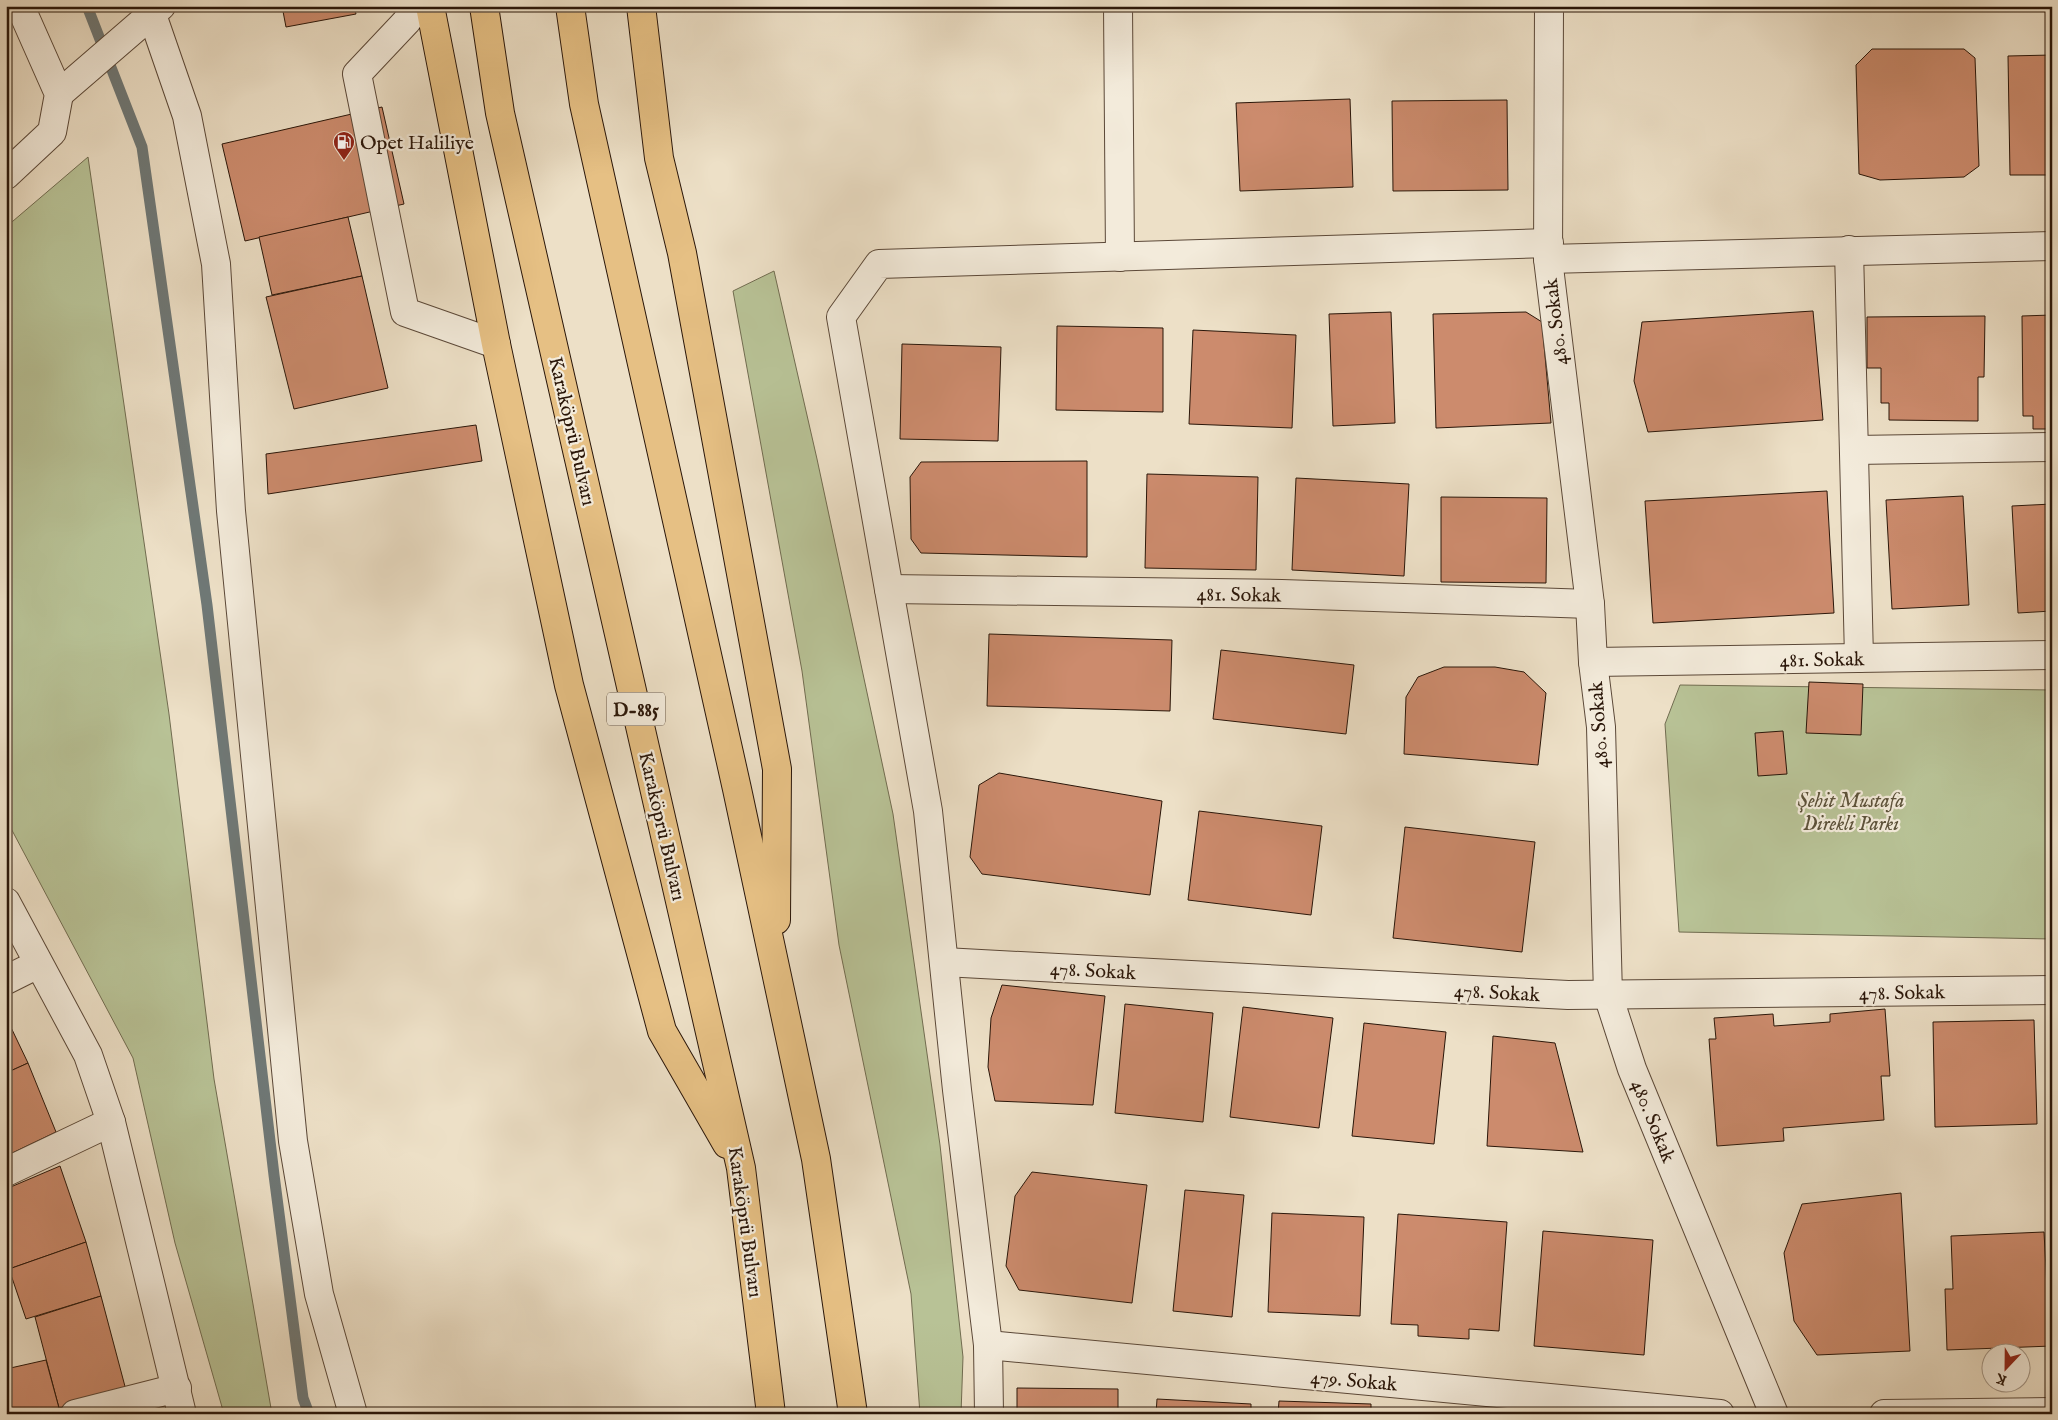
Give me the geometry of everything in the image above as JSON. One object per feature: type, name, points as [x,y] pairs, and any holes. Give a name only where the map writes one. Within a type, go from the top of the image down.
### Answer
[{"type":"highway","points":[[430,6],[496,344],[569,685],[662,1031],[741,1168]]},
{"type":"highway","name":"Karaköprü Bulvarı","points":[[484,6],[500,113],[741,1168],[771,1414]]},
{"type":"highway","points":[[570,6],[584,104],[776,969],[816,1160],[854,1414]]},
{"type":"highway","points":[[641,6],[658,158],[682,253],[778,769],[776,969]]},
{"type":"street","points":[[6,175],[52,132],[59,94],[20,6]]},
{"type":"street","points":[[1118,6],[1120,257]]},
{"type":"street","name":"480. Sokak","points":[[1549,6],[1548,251],[1590,604],[1593,662],[1601,727],[1608,995],[1632,1069],[1774,1414]]},
{"type":"street","points":[[59,94],[155,9],[188,116],[216,264],[231,511],[293,1141],[319,1294],[353,1414]]},
{"type":"street","points":[[408,12],[357,74],[405,312],[496,344]]},
{"type":"street","points":[[989,1414],[988,1345],[928,811],[841,317],[879,264],[1120,257],[1548,251],[1849,250],[2052,246]]},
{"type":"street","points":[[1849,250],[1859,658]]},
{"type":"street","points":[[1854,450],[2052,447]]},
{"type":"street","name":"481. Sokak","points":[[889,588],[1282,594],[1590,604]]},
{"type":"street","name":"481. Sokak","points":[[1593,662],[2052,655]]},
{"type":"street","points":[[6,902],[88,1054],[111,1122],[180,1401],[75,1414]]},
{"type":"street","name":"478. Sokak","points":[[944,962],[1568,995],[2052,990]]},
{"type":"street","points":[[6,980],[38,964]]},
{"type":"street","points":[[6,1172],[111,1122]]},
{"type":"street","name":"479. Sokak","points":[[988,1345],[1720,1414]]},
{"type":"street","points":[[1884,1414],[2052,1412]]},
{"type":"green space","points":[[88,157],[169,714],[214,1079],[272,1414],[224,1414],[175,1243],[133,1058],[6,819],[6,227]]},
{"type":"green space","points":[[774,271],[817,459],[893,814],[940,1145],[963,1357],[961,1414],[920,1414],[911,1294],[839,945],[802,671],[733,291]]},
{"type":"green space","name":"Şehit Mustafa Direkli Parkı","points":[[1680,685],[2052,690],[2052,939],[1679,932],[1665,724]]},
{"type":"building","points":[[282,6],[354,6],[356,14],[286,27]]},
{"type":"building","points":[[1872,49],[1964,49],[1975,58],[1979,166],[1964,177],[1880,180],[1859,174],[1856,65]]},
{"type":"building","points":[[2052,55],[2052,175],[2010,175],[2008,56]]},
{"type":"building","points":[[1350,99],[1353,187],[1240,191],[1236,103]]},
{"type":"building","points":[[1507,100],[1508,190],[1393,191],[1392,101]]},
{"type":"building","points":[[382,107],[404,204],[245,241],[222,144]]},
{"type":"building","points":[[348,217],[362,276],[272,295],[259,237]]},
{"type":"building","points":[[362,276],[388,388],[294,409],[266,297]]},
{"type":"building","points":[[1813,311],[1823,420],[1648,432],[1634,381],[1642,322]]},
{"type":"building","points":[[1391,312],[1395,423],[1333,426],[1329,314]]},
{"type":"building","points":[[1526,312],[1542,322],[1551,423],[1436,428],[1433,314]]},
{"type":"building","points":[[2052,315],[2052,429],[2033,429],[2033,416],[2023,416],[2022,316]]},
{"type":"building","points":[[1985,316],[1984,377],[1978,377],[1978,421],[1889,420],[1889,403],[1881,403],[1881,368],[1867,368],[1867,317]]},
{"type":"building","points":[[1057,326],[1163,328],[1163,412],[1056,410]]},
{"type":"building","points":[[1193,330],[1296,335],[1292,428],[1189,424]]},
{"type":"building","points":[[902,344],[1001,347],[998,441],[900,439]]},
{"type":"building","points":[[476,425],[482,461],[268,494],[266,454]]},
{"type":"building","points":[[1087,461],[1087,557],[921,553],[911,539],[910,477],[921,462]]},
{"type":"building","points":[[1147,474],[1258,477],[1256,570],[1145,568]]},
{"type":"building","points":[[1296,478],[1409,484],[1404,576],[1292,570]]},
{"type":"building","points":[[1827,491],[1834,613],[1653,623],[1645,501]]},
{"type":"building","points":[[1963,496],[1969,605],[1892,609],[1886,500]]},
{"type":"building","points":[[1441,497],[1547,498],[1546,583],[1441,582]]},
{"type":"building","points":[[2052,504],[2052,611],[2018,613],[2012,506]]},
{"type":"building","points":[[989,634],[1172,640],[1170,711],[987,706]]},
{"type":"building","points":[[1221,650],[1354,665],[1346,734],[1213,719]]},
{"type":"building","points":[[1444,667],[1495,667],[1524,672],[1546,693],[1538,765],[1404,754],[1406,697],[1418,677]]},
{"type":"building","points":[[1809,682],[1863,684],[1861,735],[1806,733]]},
{"type":"building","points":[[1783,731],[1787,774],[1758,776],[1755,733]]},
{"type":"building","points":[[999,773],[1162,801],[1150,895],[982,874],[970,857],[979,785]]},
{"type":"building","points":[[1199,811],[1322,826],[1311,915],[1188,900]]},
{"type":"building","points":[[1405,827],[1535,842],[1522,952],[1393,938]]},
{"type":"building","points":[[1002,985],[1105,996],[1093,1105],[995,1101],[988,1067],[991,1018]]},
{"type":"building","points":[[1125,1004],[1213,1013],[1203,1122],[1115,1113]]},
{"type":"building","points":[[1243,1007],[1333,1018],[1319,1128],[1230,1117]]},
{"type":"building","points":[[1885,1009],[1890,1076],[1881,1076],[1884,1120],[1783,1128],[1784,1141],[1717,1146],[1709,1039],[1716,1039],[1714,1018],[1773,1014],[1774,1026],[1830,1022],[1830,1014]]},
{"type":"building","points":[[6,1017],[28,1063],[6,1073]]},
{"type":"building","points":[[2034,1020],[2037,1124],[1935,1127],[1933,1022]]},
{"type":"building","points":[[1364,1023],[1446,1032],[1434,1144],[1352,1136]]},
{"type":"building","points":[[1493,1036],[1555,1043],[1583,1152],[1487,1146]]},
{"type":"building","points":[[28,1063],[56,1132],[6,1156],[6,1073]]},
{"type":"building","points":[[60,1166],[86,1242],[9,1269],[6,1262],[6,1189]]},
{"type":"building","points":[[1032,1172],[1147,1185],[1132,1303],[1019,1290],[1006,1266],[1015,1196]]},
{"type":"building","points":[[1185,1190],[1244,1195],[1232,1317],[1173,1311]]},
{"type":"building","points":[[1901,1193],[1910,1351],[1817,1355],[1794,1321],[1784,1253],[1802,1204]]},
{"type":"building","points":[[1272,1213],[1364,1217],[1360,1316],[1268,1312]]},
{"type":"building","points":[[1398,1214],[1507,1222],[1499,1331],[1469,1329],[1469,1339],[1418,1336],[1418,1325],[1391,1324]]},
{"type":"building","points":[[1543,1231],[1653,1240],[1644,1355],[1534,1346]]},
{"type":"building","points":[[2044,1232],[2047,1288],[2052,1288],[2052,1346],[2030,1347],[2030,1342],[1980,1342],[1980,1349],[1947,1350],[1945,1289],[1953,1289],[1951,1236]]},
{"type":"building","points":[[86,1242],[101,1296],[26,1319],[9,1269]]},
{"type":"building","points":[[101,1296],[127,1394],[59,1408],[35,1317]]},
{"type":"building","points":[[46,1360],[59,1408],[37,1414],[13,1414],[6,1384],[6,1369]]},
{"type":"building","points":[[6,1384],[13,1414],[6,1414]]},
{"type":"building","points":[[1017,1388],[1118,1389],[1118,1414],[1017,1414]]},
{"type":"building","points":[[1157,1399],[1251,1404],[1251,1414],[1156,1414]]},
{"type":"building","points":[[1279,1401],[1371,1404],[1371,1414],[1278,1414]]},
{"type":"waterway","points":[[87,6],[142,147],[207,605],[274,1175],[303,1398],[309,1414]]},
{"type":"place","name":"Opet Haliliye","points":[[344,161]]}]
